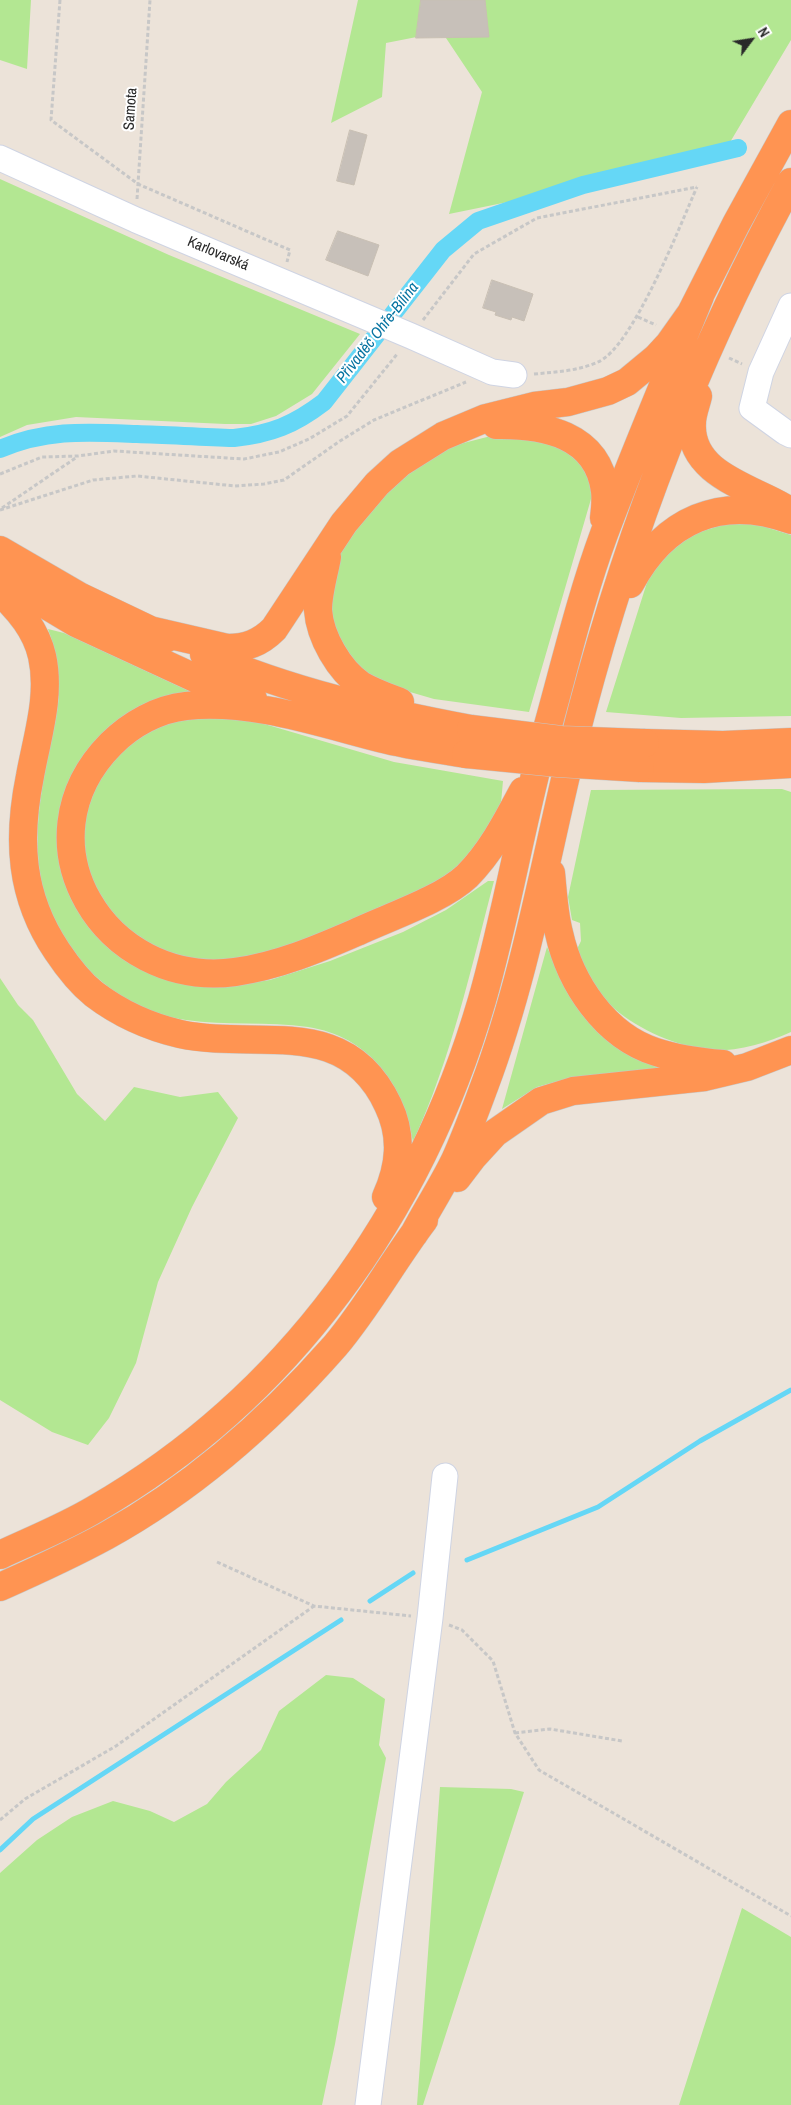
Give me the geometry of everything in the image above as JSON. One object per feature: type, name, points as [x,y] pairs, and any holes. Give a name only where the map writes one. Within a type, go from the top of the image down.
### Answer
[{"type":"highway","points":[[149,630],[227,648],[249,646],[259,642],[274,629],[344,523],[377,484],[400,463],[443,436],[469,424],[503,413],[591,397],[627,382],[642,371],[681,329],[791,124]]},
{"type":"highway","points":[[414,1234],[454,1161],[485,1086],[510,1007],[582,713],[603,634],[631,546],[673,429],[709,346],[758,242],[791,182]]},
{"type":"highway","points":[[0,1555],[94,1510],[143,1479],[228,1413],[272,1373],[311,1330],[353,1273],[388,1219],[425,1153],[456,1080],[482,1001],[507,905],[537,766],[603,537],[648,420],[700,296]]},
{"type":"highway","points":[[709,346],[692,422],[694,439],[699,452],[716,473],[791,513]]},
{"type":"highway","points":[[443,436],[486,425],[509,425],[530,426],[549,430],[576,441],[595,462],[604,482],[606,493],[603,537]]},
{"type":"highway","points":[[603,634],[639,567],[650,552],[676,529],[691,521],[724,511],[758,511],[791,520]]},
{"type":"highway","points":[[329,548],[318,610],[323,632],[334,655],[346,671],[360,684],[469,742]]},
{"type":"highway","points":[[0,550],[81,597],[208,656],[292,686],[386,713],[469,742]]},
{"type":"highway","points":[[0,578],[76,623],[195,678],[314,721]]},
{"type":"highway","points":[[0,592],[21,613],[35,635],[42,657],[45,683],[43,713],[24,805],[22,839],[24,873],[33,906],[46,935],[66,965],[93,993],[122,1012],[152,1026],[181,1034],[316,1043],[346,1056],[370,1076],[382,1092],[396,1125],[398,1159],[394,1180],[353,1273]]},
{"type":"highway","points":[[537,766],[485,856],[466,877],[445,892],[326,946],[276,964],[233,972],[202,972],[164,965],[147,958],[116,937],[102,923],[83,891],[73,854],[72,835],[74,817],[84,782],[105,750],[118,737],[141,722],[166,711],[184,707],[219,705],[245,708],[314,721],[390,741],[561,740],[704,769],[791,781]]},
{"type":"highway","points":[[643,756],[723,745],[791,730]]},
{"type":"highway","points":[[723,745],[791,742]]},
{"type":"highway","points":[[704,769],[791,764]]},
{"type":"highway","points":[[548,854],[558,933],[566,960],[578,986],[594,1009],[624,1036],[654,1052],[695,1061],[747,1067]]},
{"type":"highway","points":[[0,1587],[50,1565],[107,1535],[160,1502],[251,1433],[295,1390],[336,1345],[378,1288],[414,1234],[472,1157],[495,1133],[520,1114],[541,1101],[573,1090],[705,1076],[747,1067],[791,1050]]},
{"type":"street","name":"Karlovarská","points":[[0,158],[136,220],[503,373]]},
{"type":"street","points":[[791,306],[761,372],[752,408],[785,432],[791,434]]},
{"type":"street","points":[[368,2105],[430,1618],[446,1476]]},
{"type":"path","points":[[60,0],[51,120],[138,184],[290,250],[282,281]]},
{"type":"path","name":"Samota","points":[[136,220],[150,0]]},
{"type":"path","points":[[0,474],[42,457],[78,456],[114,451],[244,459],[278,452],[309,439],[347,416],[412,336],[474,254],[537,218],[697,187],[638,317],[620,343],[600,362],[565,372],[503,373],[374,420],[340,440],[284,480],[236,486],[137,476],[93,480],[0,509]]},
{"type":"path","points":[[638,317],[659,326]]},
{"type":"path","points":[[0,509],[78,456]]},
{"type":"path","points":[[217,1562],[314,1606],[430,1618],[462,1630],[493,1661],[515,1733],[538,1770],[791,1916]]},
{"type":"path","points":[[0,1820],[24,1799],[116,1746],[314,1606]]},
{"type":"path","points":[[515,1733],[550,1729],[622,1741]]},
{"type":"green space","points":[[0,0],[31,0],[27,69],[0,60]]},
{"type":"green space","points":[[358,0],[791,0],[791,40],[723,154],[586,186],[449,214],[482,92],[442,32],[386,43],[382,97],[331,123]]},
{"type":"green space","points":[[0,179],[169,255],[360,334],[312,394],[276,416],[251,424],[76,417],[27,425],[0,437]]},
{"type":"green space","points":[[509,436],[557,445],[581,462],[593,485],[591,499],[529,712],[434,699],[386,685],[367,675],[355,663],[334,628],[330,610],[340,552],[369,510],[407,472],[448,447],[487,437]]},
{"type":"green space","points":[[726,524],[756,524],[791,535],[791,716],[681,718],[606,712],[650,573],[670,550],[696,533]]},
{"type":"green space","points":[[48,629],[64,633],[200,696],[127,718],[63,856],[161,975],[207,986],[228,986],[270,980],[330,961],[403,932],[446,910],[488,881],[494,881],[449,1046],[413,1142],[401,1101],[392,1082],[380,1066],[365,1052],[348,1041],[329,1032],[308,1027],[277,1024],[201,1022],[170,1017],[140,1006],[111,989],[87,968],[77,956],[61,933],[50,909],[42,885],[38,860],[39,809],[56,719],[59,690],[57,661]]},
{"type":"green space","points":[[186,717],[244,718],[394,762],[503,781],[500,814],[476,850],[440,883],[322,936],[232,962],[168,956],[110,917],[86,870],[84,819],[102,771],[138,735]]},
{"type":"green space","points":[[782,789],[791,792],[791,1032],[748,1047],[713,1051],[695,1049],[671,1041],[635,1024],[614,1008],[595,989],[576,951],[581,941],[580,923],[572,920],[568,897],[591,790]]},
{"type":"green space","points":[[547,947],[570,994],[661,1068],[570,1078],[537,1087],[502,1109]]},
{"type":"green space","points":[[0,978],[18,1005],[33,1020],[77,1094],[105,1121],[134,1087],[180,1097],[218,1092],[238,1118],[192,1207],[158,1282],[136,1363],[109,1418],[88,1445],[52,1432],[0,1400]]},
{"type":"green space","points":[[326,1675],[353,1678],[385,1699],[379,1745],[386,1758],[335,2044],[322,2105],[0,2105],[0,1873],[37,1840],[72,1817],[113,1801],[150,1811],[174,1822],[207,1804],[226,1782],[261,1750],[279,1711]]},
{"type":"green space","points":[[440,1787],[511,1789],[524,1792],[423,2105],[417,2105]]},
{"type":"green space","points":[[742,1908],[791,1937],[791,2105],[679,2105]]},
{"type":"building","points":[[421,0],[485,0],[489,37],[416,38]]},
{"type":"building","points":[[350,130],[367,135],[354,185],[337,181]]},
{"type":"building","points":[[338,231],[379,245],[368,276],[326,260]]},
{"type":"building","points":[[492,280],[533,294],[524,321],[512,317],[511,320],[495,315],[496,312],[483,308]]},
{"type":"waterway","name":"Přivaděč Ohře-Bílina","points":[[0,449],[34,438],[67,433],[234,438],[259,434],[282,427],[302,417],[324,402],[443,250],[478,221],[583,185],[738,148]]},
{"type":"waterway","points":[[467,1560],[598,1507],[700,1441],[791,1390]]},
{"type":"waterway","points":[[370,1601],[413,1573]]},
{"type":"waterway","points":[[0,1850],[33,1819],[341,1620]]}]
